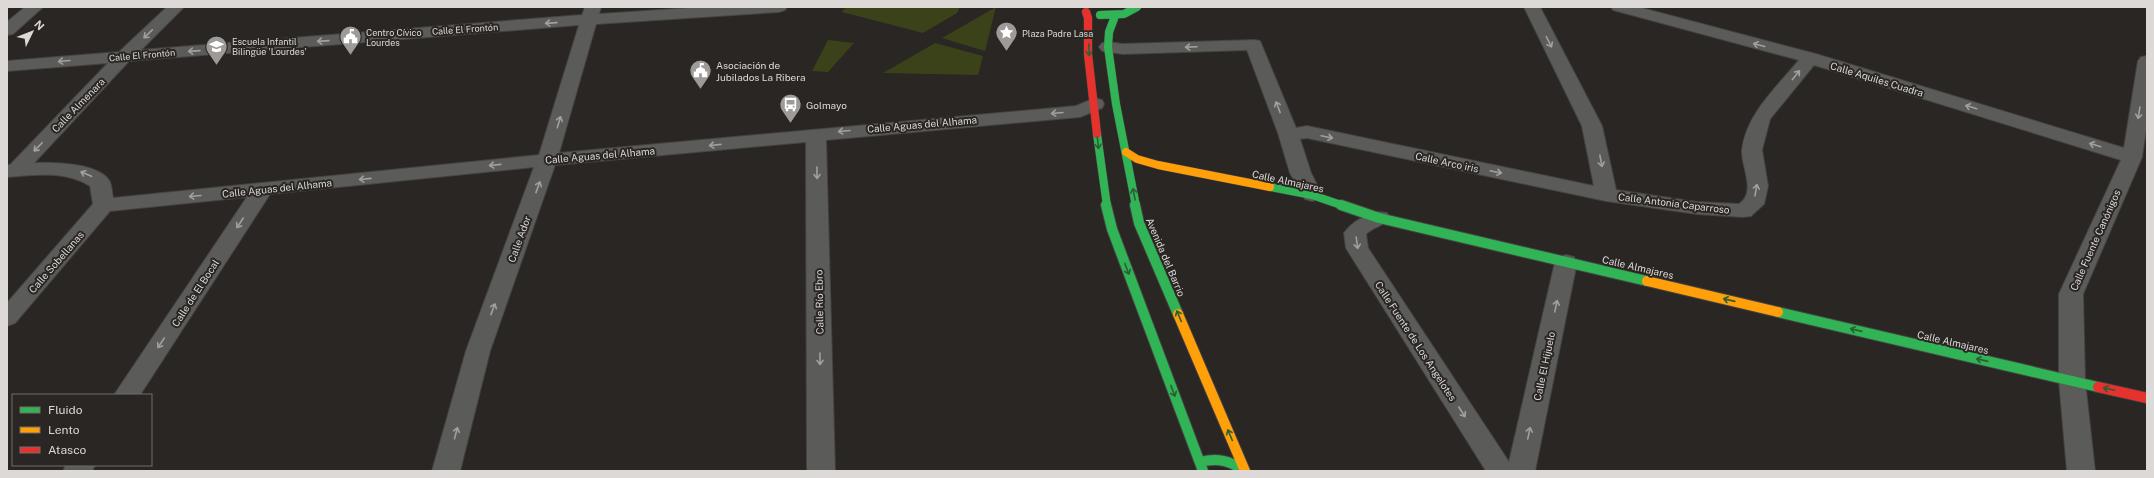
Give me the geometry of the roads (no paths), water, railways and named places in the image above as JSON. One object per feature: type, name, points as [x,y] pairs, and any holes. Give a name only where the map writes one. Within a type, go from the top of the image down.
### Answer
[{"type":"street","points":[[7,30],[35,7]]},
{"type":"street","name":"Calle Almenara","points":[[11,171],[176,7]]},
{"type":"street","name":"Calle El Frontón","points":[[7,66],[591,13],[779,7]]},
{"type":"street","points":[[1082,9],[1115,16],[1131,12],[1137,7]]},
{"type":"street","name":"Calle Antonia Caparroso","points":[[1532,7],[1592,126],[1596,139],[1606,194],[1697,208],[1743,212],[1753,204],[1758,186],[1752,150],[1760,118],[1810,58]]},
{"type":"street","name":"Calle Aquiles Cuadra","points":[[1619,7],[1810,58],[2132,157]]},
{"type":"street","points":[[1082,9],[1088,18],[1088,54],[1105,196],[1112,229],[1202,467],[1220,458],[1230,460],[1245,471]]},
{"type":"street","name":"Calle Ador","points":[[446,471],[478,351],[547,160],[591,13]]},
{"type":"street","name":"Avenida del Barrio","points":[[1115,16],[1109,32],[1108,47],[1139,223],[1245,471]]},
{"type":"street","points":[[1108,47],[1123,49],[1254,45],[1289,135],[1296,164],[1303,183],[1312,195]]},
{"type":"street","name":"Calle Fuente Canónigos","points":[[2081,471],[2072,381],[2071,294],[2132,157],[2147,61]]},
{"type":"street","name":"Calle Aguas del Alhama","points":[[104,205],[816,134],[1080,111],[1095,104]]},
{"type":"street","name":"Calle Arco iris","points":[[1289,135],[1307,132],[1606,194]]},
{"type":"street","name":"Calle Río Ebro","points":[[816,134],[821,471]]},
{"type":"street","name":"Calle Almajares","points":[[1126,152],[1137,159],[1158,165],[1312,195],[1379,218],[2147,398]]},
{"type":"street","points":[[11,171],[70,169],[89,174],[100,183],[104,205]]},
{"type":"street","name":"Calle de El Bocal","points":[[128,394],[262,190]]},
{"type":"street","name":"Calle Sobellanas","points":[[7,318],[104,205]]},
{"type":"street","name":"Calle Fuente de Los Angelotes","points":[[1379,218],[1362,225],[1355,233],[1356,248],[1500,471]]},
{"type":"street","name":"Calle El Hijuelo","points":[[1521,471],[1566,262]]},
{"type":"place","name":"Plaza Padre Lasa","points":[[1006,52]]},
{"type":"place","name":"Centro Cívico Lourdes","points":[[351,56]]},
{"type":"place","name":"Escuela Infantil Bilingüe 'Lourdes'","points":[[217,66]]},
{"type":"place","name":"Asociación de Jubilados La Ribera","points":[[700,90]]},
{"type":"place","name":"Golmayo","points":[[791,124]]}]
